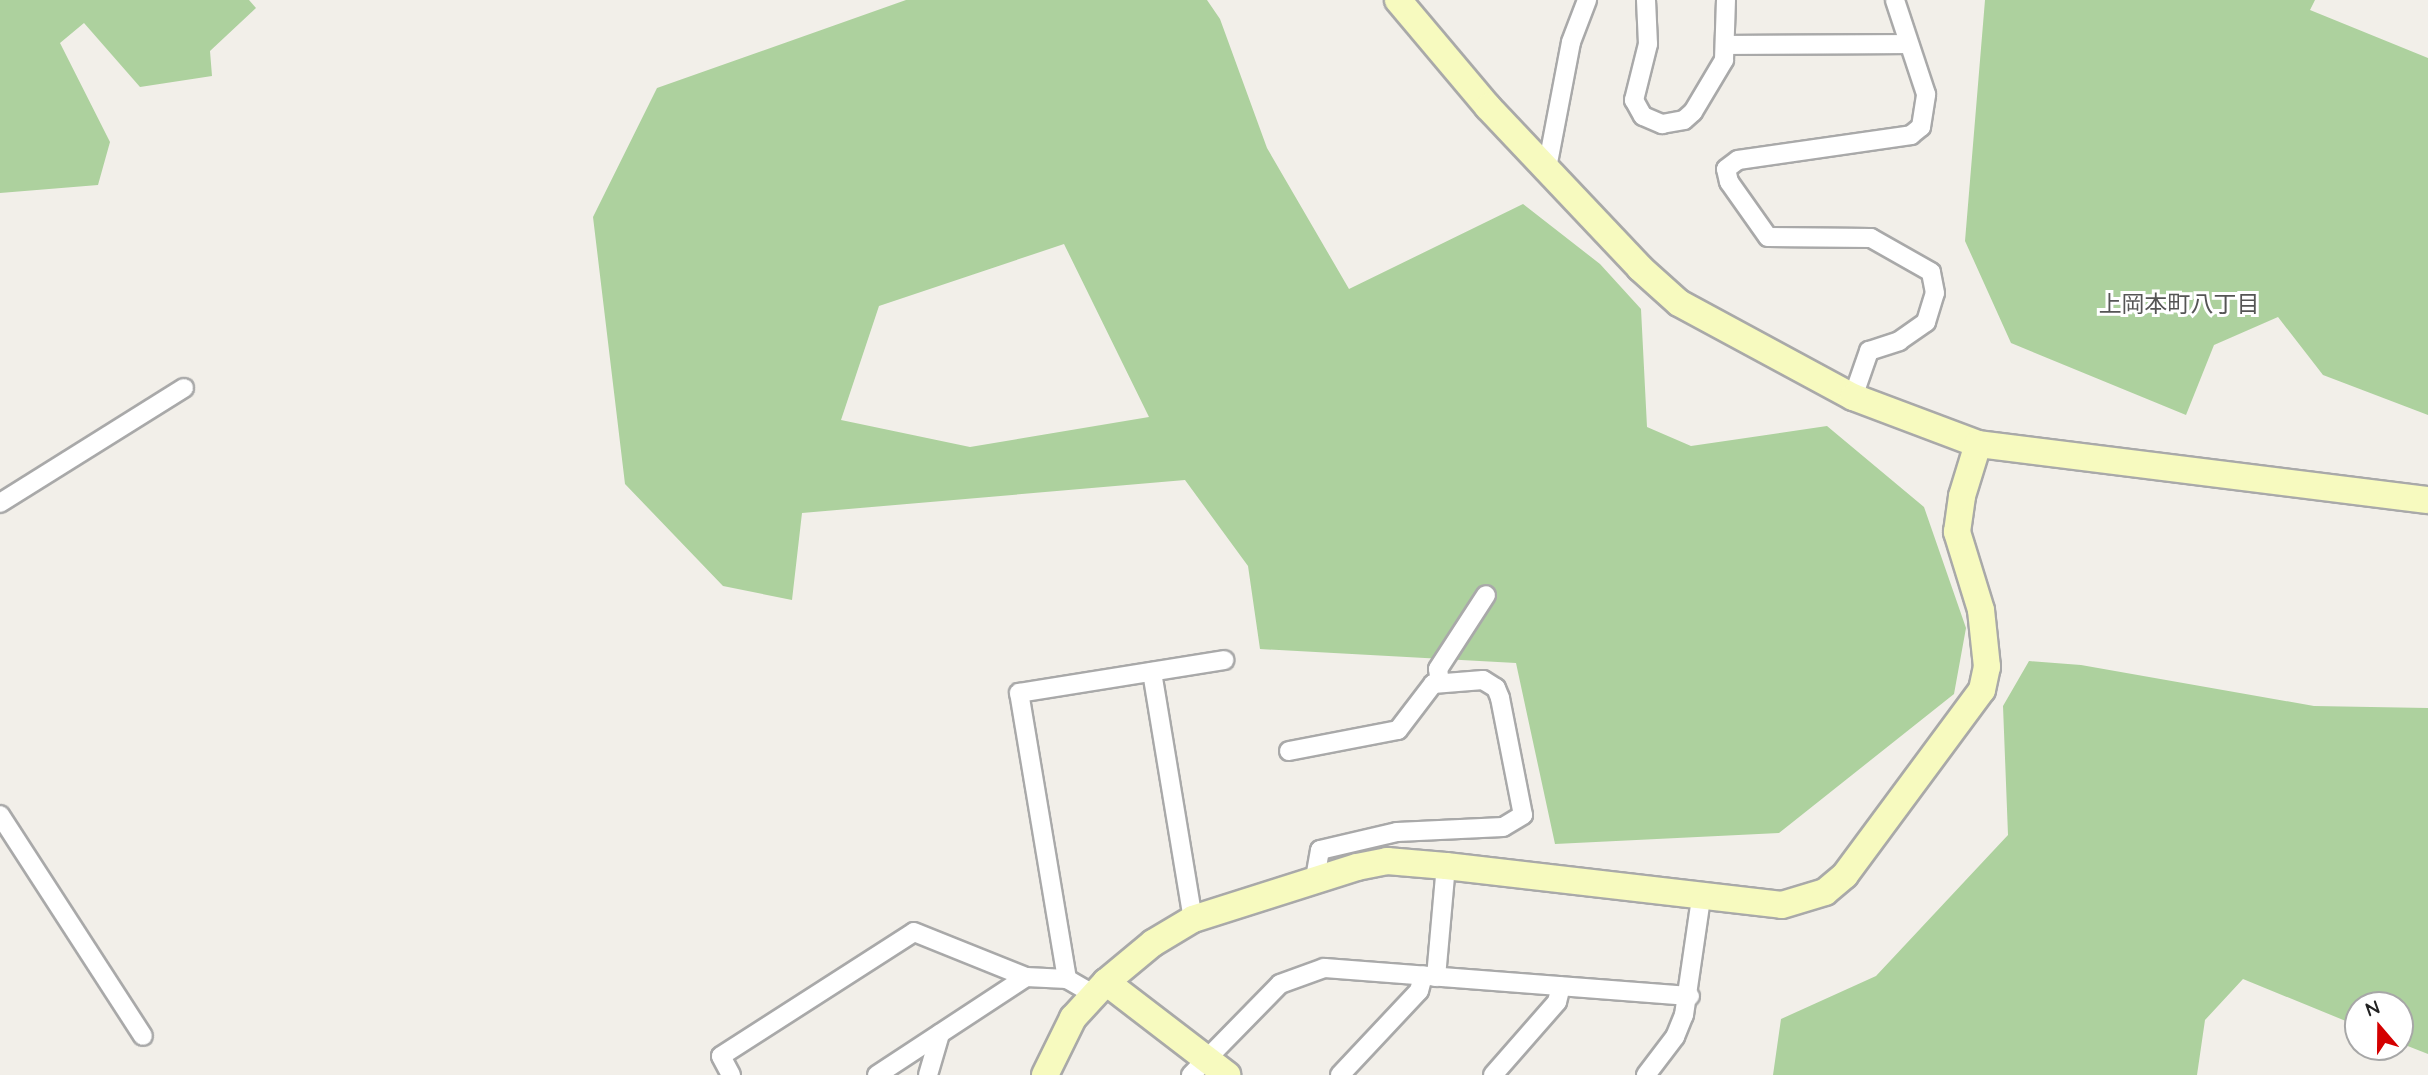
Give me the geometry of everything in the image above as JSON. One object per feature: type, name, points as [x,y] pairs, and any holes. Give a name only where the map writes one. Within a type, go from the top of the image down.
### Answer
[{"type":"street","points":[[1398,0],[1546,168],[1679,303],[1853,397],[1979,444],[2428,500]]},
{"type":"street","points":[[1546,168],[1571,42],[1587,0]]},
{"type":"street","points":[[1646,0],[1647,44],[1634,100],[1637,109],[1652,121],[1674,123],[1693,112],[1724,60],[1727,45],[1726,0]]},
{"type":"street","points":[[1853,397],[1869,351],[1899,341],[1926,322],[1935,293],[1931,272],[1871,238],[1768,237],[1729,183],[1727,169],[1730,163],[1750,157],[1912,135],[1921,127],[1927,100],[1895,0]]},
{"type":"street","points":[[1727,45],[1907,44]]},
{"type":"street","points":[[0,503],[184,388]]},
{"type":"street","points":[[1045,1075],[1073,1018],[1100,989],[1153,943],[1194,919],[1315,877],[1387,861],[1782,905],[1825,892],[1845,875],[1971,710],[1987,667],[1981,610],[1960,545],[1957,518],[1979,444]]},
{"type":"street","points":[[1440,683],[1438,669],[1486,595]]},
{"type":"street","points":[[1067,979],[1019,693],[1224,660]]},
{"type":"street","points":[[1152,672],[1194,919]]},
{"type":"street","points":[[1289,751],[1398,730],[1433,684],[1474,678],[1496,688],[1523,815],[1503,827],[1397,832],[1320,850],[1315,877]]},
{"type":"street","points":[[0,815],[143,1036]]},
{"type":"street","points":[[1340,1075],[1419,991],[1429,976],[1446,866]]},
{"type":"street","points":[[1646,1075],[1675,1037],[1690,996],[1702,898]]},
{"type":"street","points":[[731,1075],[721,1056],[914,932],[1026,977],[1067,979],[1100,989],[1208,1070],[1280,984],[1324,968],[1690,996]]},
{"type":"street","points":[[877,1075],[1026,977]]},
{"type":"street","points":[[1493,1075],[1557,1002],[1560,986]]},
{"type":"street","points":[[929,1075],[940,1034]]},
{"type":"green space","points":[[0,0],[249,0],[256,8],[210,51],[212,76],[140,87],[84,23],[60,43],[110,142],[98,185],[0,193]]},
{"type":"green space","points":[[906,0],[1207,0],[1220,19],[1267,148],[1349,289],[1523,204],[1600,264],[1641,309],[1647,427],[1691,446],[1827,426],[1924,507],[1966,628],[1954,694],[1779,833],[1555,844],[1516,663],[1260,649],[1248,566],[1185,480],[802,513],[792,600],[723,586],[625,484],[593,217],[657,88]],"holes":[[[1064,244],[1149,417],[970,447],[841,420],[879,306]]]},
{"type":"green space","points":[[1985,0],[2315,0],[2310,10],[2428,58],[2428,415],[2323,375],[2278,317],[2214,345],[2186,415],[2011,343],[1965,241]]},
{"type":"green space","points":[[2029,661],[2081,665],[2314,706],[2428,708],[2428,1054],[2414,1048],[2414,991],[2344,991],[2344,1020],[2243,979],[2205,1020],[2197,1075],[1773,1075],[1781,1019],[1876,976],[2008,835],[2003,706]]},
{"type":"district","name":"上岡本町八丁目","points":[[2179,304]]}]
